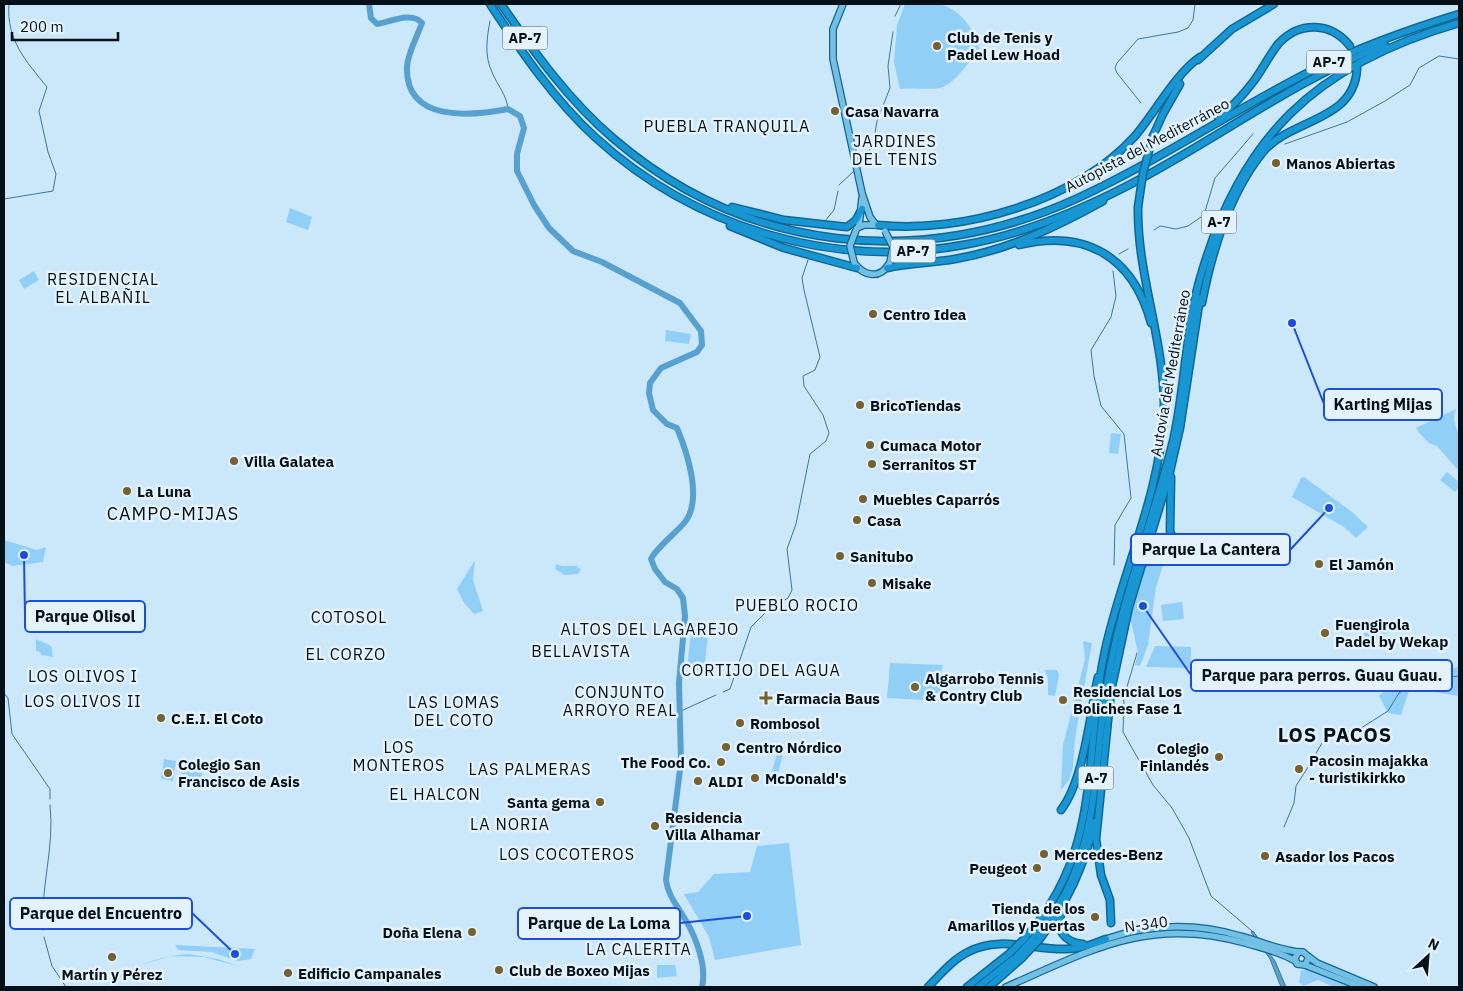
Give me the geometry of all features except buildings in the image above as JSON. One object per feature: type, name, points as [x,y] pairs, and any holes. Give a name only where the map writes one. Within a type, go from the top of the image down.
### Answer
[{"type":"highway","name":"Autopista del Mediterráneo","points":[[490,4],[554,94],[595,137],[646,179],[694,207],[740,226],[814,246],[856,251],[919,251],[963,245],[1013,233],[1045,222],[1127,186],[1307,81],[1372,50],[1405,37],[1415,36]]},
{"type":"highway","name":"Autopista del Mediterráneo","points":[[501,4],[549,71],[593,120],[641,160],[704,199],[765,223],[817,236],[886,242],[945,238],[998,227],[1076,199],[1116,180],[1207,127],[1346,54],[1386,38],[1459,14]]},
{"type":"highway","name":"Autovía del Mediterráneo","points":[[967,987],[1010,953],[1033,939],[1038,924],[1063,883],[1081,835],[1105,649],[1122,584],[1156,472],[1164,411],[1160,351],[1142,259],[1138,207],[1143,173],[1153,136],[1169,102],[1200,57],[1237,25],[1274,4]]},
{"type":"highway","name":"Autovía del Mediterráneo","points":[[978,987],[1020,957],[1033,939],[1066,891],[1087,836],[1106,690],[1116,636],[1174,434],[1202,274],[1212,240],[1232,193],[1254,156],[1286,118],[1318,89],[1348,68],[1415,36],[1459,23]]},
{"type":"highway","points":[[1207,127],[1243,94],[1279,43],[1294,32],[1310,27],[1327,29],[1341,36],[1350,46]]},
{"type":"highway","points":[[877,225],[914,227],[950,224],[981,218],[1034,201],[1074,183],[1092,173],[1122,149],[1200,57]]},
{"type":"highway","points":[[1198,313],[1210,263],[1221,232],[1256,162],[1270,146],[1284,136],[1328,114],[1344,103],[1356,84],[1358,68]]},
{"type":"highway","points":[[988,252],[1055,226],[1127,186]]},
{"type":"highway","points":[[704,199],[784,220],[858,227]]},
{"type":"highway","points":[[694,207],[725,224],[784,248],[856,265]]},
{"type":"highway","points":[[847,227],[856,220],[862,209]]},
{"type":"highway","points":[[888,265],[955,259],[1054,239],[1077,242],[1097,250],[1121,267],[1135,286],[1150,317],[1160,351]]},
{"type":"highway","points":[[1172,536],[1170,531],[1170,481],[1186,396],[1202,274]]},
{"type":"highway","points":[[1111,923],[1110,900],[1102,875],[1096,839],[1111,692],[1136,583],[1173,459]]},
{"type":"highway","points":[[1136,583],[1147,558],[1161,554]]},
{"type":"highway","points":[[1061,810],[1072,788],[1082,758],[1105,649]]},
{"type":"highway","points":[[1101,791],[1088,850],[1075,884],[1060,915],[1059,924],[1061,933],[1067,940],[1076,944],[1106,939]]},
{"type":"highway","points":[[1033,939],[1056,917],[1075,884]]},
{"type":"highway","points":[[928,987],[955,961],[980,947],[1008,943],[1067,949],[1091,945],[1106,939]]},
{"type":"highway","points":[[989,987],[1020,957]]},
{"type":"main road","points":[[843,4],[834,29],[832,47],[862,193],[870,217],[885,231],[893,247],[888,265],[879,274],[870,275],[856,265],[850,246],[858,227],[862,209],[862,193]]},
{"type":"main road","points":[[858,227],[877,225]]},
{"type":"main road","name":"N-340","points":[[1106,939],[1140,930],[1173,926],[1210,929],[1250,938],[1298,953],[1304,952],[1317,963],[1374,987]]},
{"type":"main road","name":"N-340","points":[[1006,987],[1091,950],[1139,936],[1167,932],[1195,933],[1254,946],[1284,955],[1300,965],[1306,965],[1361,987]]},
{"type":"main road","points":[[1295,961],[1298,953]]},
{"type":"main road","points":[[1306,965],[1309,957]]},
{"type":"shaded area","name":"Club de Tenis y Padel Lew Hoad","points":[[905,4],[937,4],[945,6],[966,21],[975,36],[980,52],[953,80],[943,87],[934,89],[900,89],[894,62],[897,25]]},
{"type":"shaded area","points":[[290,208],[312,217],[308,230],[286,222]]},
{"type":"shaded area","points":[[34,271],[39,280],[24,289],[19,280]]},
{"type":"shaded area","points":[[666,330],[691,334],[689,344],[665,341]]},
{"type":"shaded area","points":[[1456,409],[1454,420],[1460,443],[1459,471],[1437,446],[1429,443],[1416,428]]},
{"type":"shaded area","points":[[1111,433],[1121,434],[1118,454],[1109,453]]},
{"type":"shaded area","points":[[1447,472],[1459,482],[1459,487],[1455,492],[1440,480]]},
{"type":"shaded area","points":[[1304,477],[1352,512],[1368,527],[1356,538],[1344,527],[1292,497],[1301,478]]},
{"type":"shaded area","points":[[4,540],[37,550],[46,547],[43,562],[13,566],[4,562]]},
{"type":"shaded area","points":[[1159,556],[1163,565],[1156,587],[1148,645],[1140,666],[1135,665],[1138,653],[1130,617],[1146,565],[1151,558]]},
{"type":"shaded area","points":[[475,560],[473,580],[483,611],[474,614],[464,603],[457,589]]},
{"type":"shaded area","points":[[556,564],[577,566],[581,570],[578,574],[565,575],[555,569]]},
{"type":"shaded area","points":[[1182,602],[1184,619],[1163,621],[1161,605]]},
{"type":"shaded area","points":[[1383,622],[1389,631],[1370,644],[1363,634]]},
{"type":"shaded area","points":[[692,623],[709,627],[704,671],[687,669]]},
{"type":"shaded area","points":[[36,639],[51,646],[53,657],[41,655],[40,652],[36,651]]},
{"type":"shaded area","points":[[1083,641],[1092,643],[1075,738],[1073,768],[1069,780],[1061,790],[1063,745],[1085,659]]},
{"type":"shaded area","points":[[1155,646],[1191,647],[1191,668],[1146,667]]},
{"type":"shaded area","name":"Algarrobo Tennis & Contry Club","points":[[890,663],[943,665],[940,676],[943,677],[942,701],[887,698]]},
{"type":"shaded area","points":[[1459,666],[1459,696],[1410,688],[1401,715],[1388,713],[1379,696],[1400,681],[1421,670],[1446,670]]},
{"type":"shaded area","points":[[1045,670],[1057,670],[1059,675],[1055,696],[1048,695],[1048,678]]},
{"type":"shaded area","points":[[778,750],[784,750],[775,785],[768,785]]},
{"type":"shaded area","points":[[164,759],[176,761],[173,781],[161,779]]},
{"type":"shaded area","points":[[181,771],[202,771],[202,783],[182,783]]},
{"type":"shaded area","points":[[789,843],[801,945],[715,960],[709,937],[684,894],[698,892],[714,874],[750,872],[757,846]]},
{"type":"shaded area","points":[[1253,931],[1275,961],[1286,987],[1281,987],[1270,959],[1251,932]]},
{"type":"shaded area","points":[[175,945],[255,949],[251,959],[238,961],[211,952],[178,950]]},
{"type":"shaded area","points":[[189,954],[218,959],[241,967],[204,957],[172,956]]},
{"type":"shaded area","points":[[657,965],[675,965],[677,976],[657,978]]},
{"type":"shaded area","points":[[140,966],[105,985],[125,973]]},
{"type":"shaded area","points":[[1306,969],[1347,986],[1334,987],[1318,980],[1303,986],[1299,982],[1301,971]]},
{"type":"waterway","points":[[4,199],[53,191],[56,174],[48,152],[39,111],[47,87],[25,59],[14,39],[9,17],[9,4]]},
{"type":"waterway","points":[[369,4],[371,18],[377,24],[401,18],[413,18],[422,23],[411,50],[407,67],[409,85],[417,98],[429,107],[443,112],[460,114],[508,109],[520,116],[524,128],[517,154],[517,171],[534,205],[549,228],[573,251],[602,262],[680,303],[701,331],[702,345],[697,352],[661,368],[650,383],[649,393],[653,410],[667,424],[677,428],[692,475],[693,501],[690,512],[685,522],[651,559],[655,569],[665,582],[677,589],[683,598],[685,616],[679,683],[681,762],[666,880],[671,896],[697,943],[702,961],[702,987]]},
{"type":"waterway","points":[[895,16],[901,4]]},
{"type":"waterway","points":[[1141,103],[1117,73],[1115,68],[1117,63],[1138,39],[1178,32],[1188,28],[1193,20],[1195,4]]},
{"type":"waterway","points":[[490,21],[487,40],[489,66],[506,99],[508,109]]},
{"type":"waterway","points":[[859,165],[873,145],[877,121],[890,88],[888,66],[893,32]]},
{"type":"waterway","points":[[1285,144],[1347,122],[1385,101],[1410,85],[1419,68],[1439,56],[1459,59]]},
{"type":"waterway","points":[[1154,230],[1160,226],[1176,229],[1188,226],[1204,215],[1215,178],[1253,134]]},
{"type":"waterway","points":[[839,185],[854,171]]},
{"type":"waterway","points":[[825,221],[834,210],[838,191]]},
{"type":"waterway","points":[[1119,254],[1128,249]]},
{"type":"waterway","points":[[723,692],[730,689],[751,627],[768,610],[788,598],[792,590],[787,549],[796,524],[810,454],[826,441],[829,433],[823,415],[804,386],[803,376],[815,370],[820,357],[802,278],[808,260]]},
{"type":"waterway","points":[[1113,271],[1116,296],[1111,317],[1091,350],[1094,376],[1101,406],[1124,434],[1131,498],[1115,525],[1114,565]]},
{"type":"waterway","points":[[1137,653],[1124,697],[1123,732],[1153,785],[1172,808],[1189,838],[1211,896],[1252,931]]},
{"type":"waterway","points":[[1331,735],[1358,730],[1388,711],[1399,693],[1418,681],[1459,676]]},
{"type":"waterway","points":[[4,693],[8,698],[12,734],[50,789],[50,799]]},
{"type":"waterway","points":[[681,711],[716,695]]},
{"type":"waterway","points":[[1311,762],[1322,743]]},
{"type":"waterway","points":[[1284,827],[1294,803],[1296,786],[1308,767]]},
{"type":"waterway","points":[[43,930],[44,899],[51,836],[50,805]]},
{"type":"waterway","points":[[44,937],[52,966],[66,987]]},
{"type":"place","name":"Club de Tenis y Padel Lew Hoad","points":[[937,46]]},
{"type":"place","name":"Casa Navarra","points":[[835,111]]},
{"type":"place","name":"Manos Abiertas","points":[[1276,163]]},
{"type":"place","name":"Centro Idea","points":[[873,314]]},
{"type":"place","name":"Karting Mijas","points":[[1292,323]]},
{"type":"place","name":"BricoTiendas","points":[[860,405]]},
{"type":"place","name":"Cumaca Motor","points":[[870,445]]},
{"type":"place","name":"Villa Galatea","points":[[234,461]]},
{"type":"place","name":"Serranitos ST","points":[[872,464]]},
{"type":"place","name":"La Luna","points":[[127,491]]},
{"type":"place","name":"Muebles Caparrós","points":[[863,499]]},
{"type":"place","name":"Parque La Cantera","points":[[1329,508]]},
{"type":"place","name":"Casa","points":[[857,520]]},
{"type":"place","name":"Parque Olisol","points":[[24,555]]},
{"type":"place","name":"Sanitubo","points":[[840,556]]},
{"type":"place","name":"El Jamón","points":[[1319,564]]},
{"type":"place","name":"Misake","points":[[872,583]]},
{"type":"place","name":"Parque para perros. Guau Guau.","points":[[1143,606]]},
{"type":"place","name":"Fuengirola Padel by Wekap","points":[[1325,633]]},
{"type":"place","name":"Algarrobo Tennis & Contry Club","points":[[915,687]]},
{"type":"place","name":"Farmacia Baus","points":[[766,698]]},
{"type":"place","name":"Residencial Los Boliches Fase 1","points":[[1063,700]]},
{"type":"place","name":"C.E.I. El Coto","points":[[161,718]]},
{"type":"place","name":"Rombosol","points":[[740,723]]},
{"type":"place","name":"Centro Nórdico","points":[[726,747]]},
{"type":"place","name":"Colegio Finlandés","points":[[1219,757]]},
{"type":"place","name":"The Food Co.","points":[[721,762]]},
{"type":"place","name":"Pacosin majakka - turistikirkko","points":[[1299,769]]},
{"type":"place","name":"Colegio San Francisco de Asis","points":[[168,773]]},
{"type":"place","name":"McDonald's","points":[[755,778]]},
{"type":"place","name":"ALDI","points":[[698,781]]},
{"type":"place","name":"Santa gema","points":[[600,802]]},
{"type":"place","name":"Residencia Villa Alhamar","points":[[655,826]]},
{"type":"place","name":"Mercedes-Benz","points":[[1044,854]]},
{"type":"place","name":"Asador los Pacos","points":[[1265,856]]},
{"type":"place","name":"Peugeot","points":[[1037,868]]},
{"type":"place","name":"Parque de La Loma","points":[[747,916]]},
{"type":"place","name":"Tienda de los Amarillos y Puertas","points":[[1095,917]]},
{"type":"place","name":"Doña Elena","points":[[472,932]]},
{"type":"place","name":"Parque del Encuentro","points":[[235,954]]},
{"type":"place","name":"Martín y Pérez","points":[[112,957]]},
{"type":"place","name":"Club de Boxeo Mijas","points":[[499,970]]},
{"type":"place","name":"Edificio Campanales","points":[[288,973]]},
{"type":"district","name":"PUEBLA TRANQUILA","points":[[727,126]]},
{"type":"district","name":"JARDINES DEL TENIS","points":[[895,150]]},
{"type":"district","name":"RESIDENCIAL EL ALBAÑIL","points":[[103,288]]},
{"type":"district","name":"CAMPO-MIJAS","points":[[173,513]]},
{"type":"district","name":"PUEBLO ROCIO","points":[[797,605]]},
{"type":"district","name":"COTOSOL","points":[[349,617]]},
{"type":"district","name":"ALTOS DEL LAGAREJO","points":[[650,629]]},
{"type":"district","name":"BELLAVISTA","points":[[581,651]]},
{"type":"district","name":"EL CORZO","points":[[346,654]]},
{"type":"district","name":"CORTIJO DEL AGUA","points":[[761,670]]},
{"type":"district","name":"LOS OLIVOS I","points":[[83,676]]},
{"type":"district","name":"LOS OLIVOS II","points":[[83,701]]},
{"type":"district","name":"CONJUNTO ARROYO REAL","points":[[620,701]]},
{"type":"district","name":"LAS LOMAS DEL COTO","points":[[454,711]]},
{"type":"district","name":"LOS PACOS","points":[[1335,734]]},
{"type":"district","name":"LOS MONTEROS","points":[[399,756]]},
{"type":"district","name":"LAS PALMERAS","points":[[530,769]]},
{"type":"district","name":"EL HALCON","points":[[435,794]]},
{"type":"district","name":"LA NORIA","points":[[510,824]]},
{"type":"district","name":"LOS COCOTEROS","points":[[567,854]]},
{"type":"district","name":"LA CALERITA","points":[[639,949]]}]
